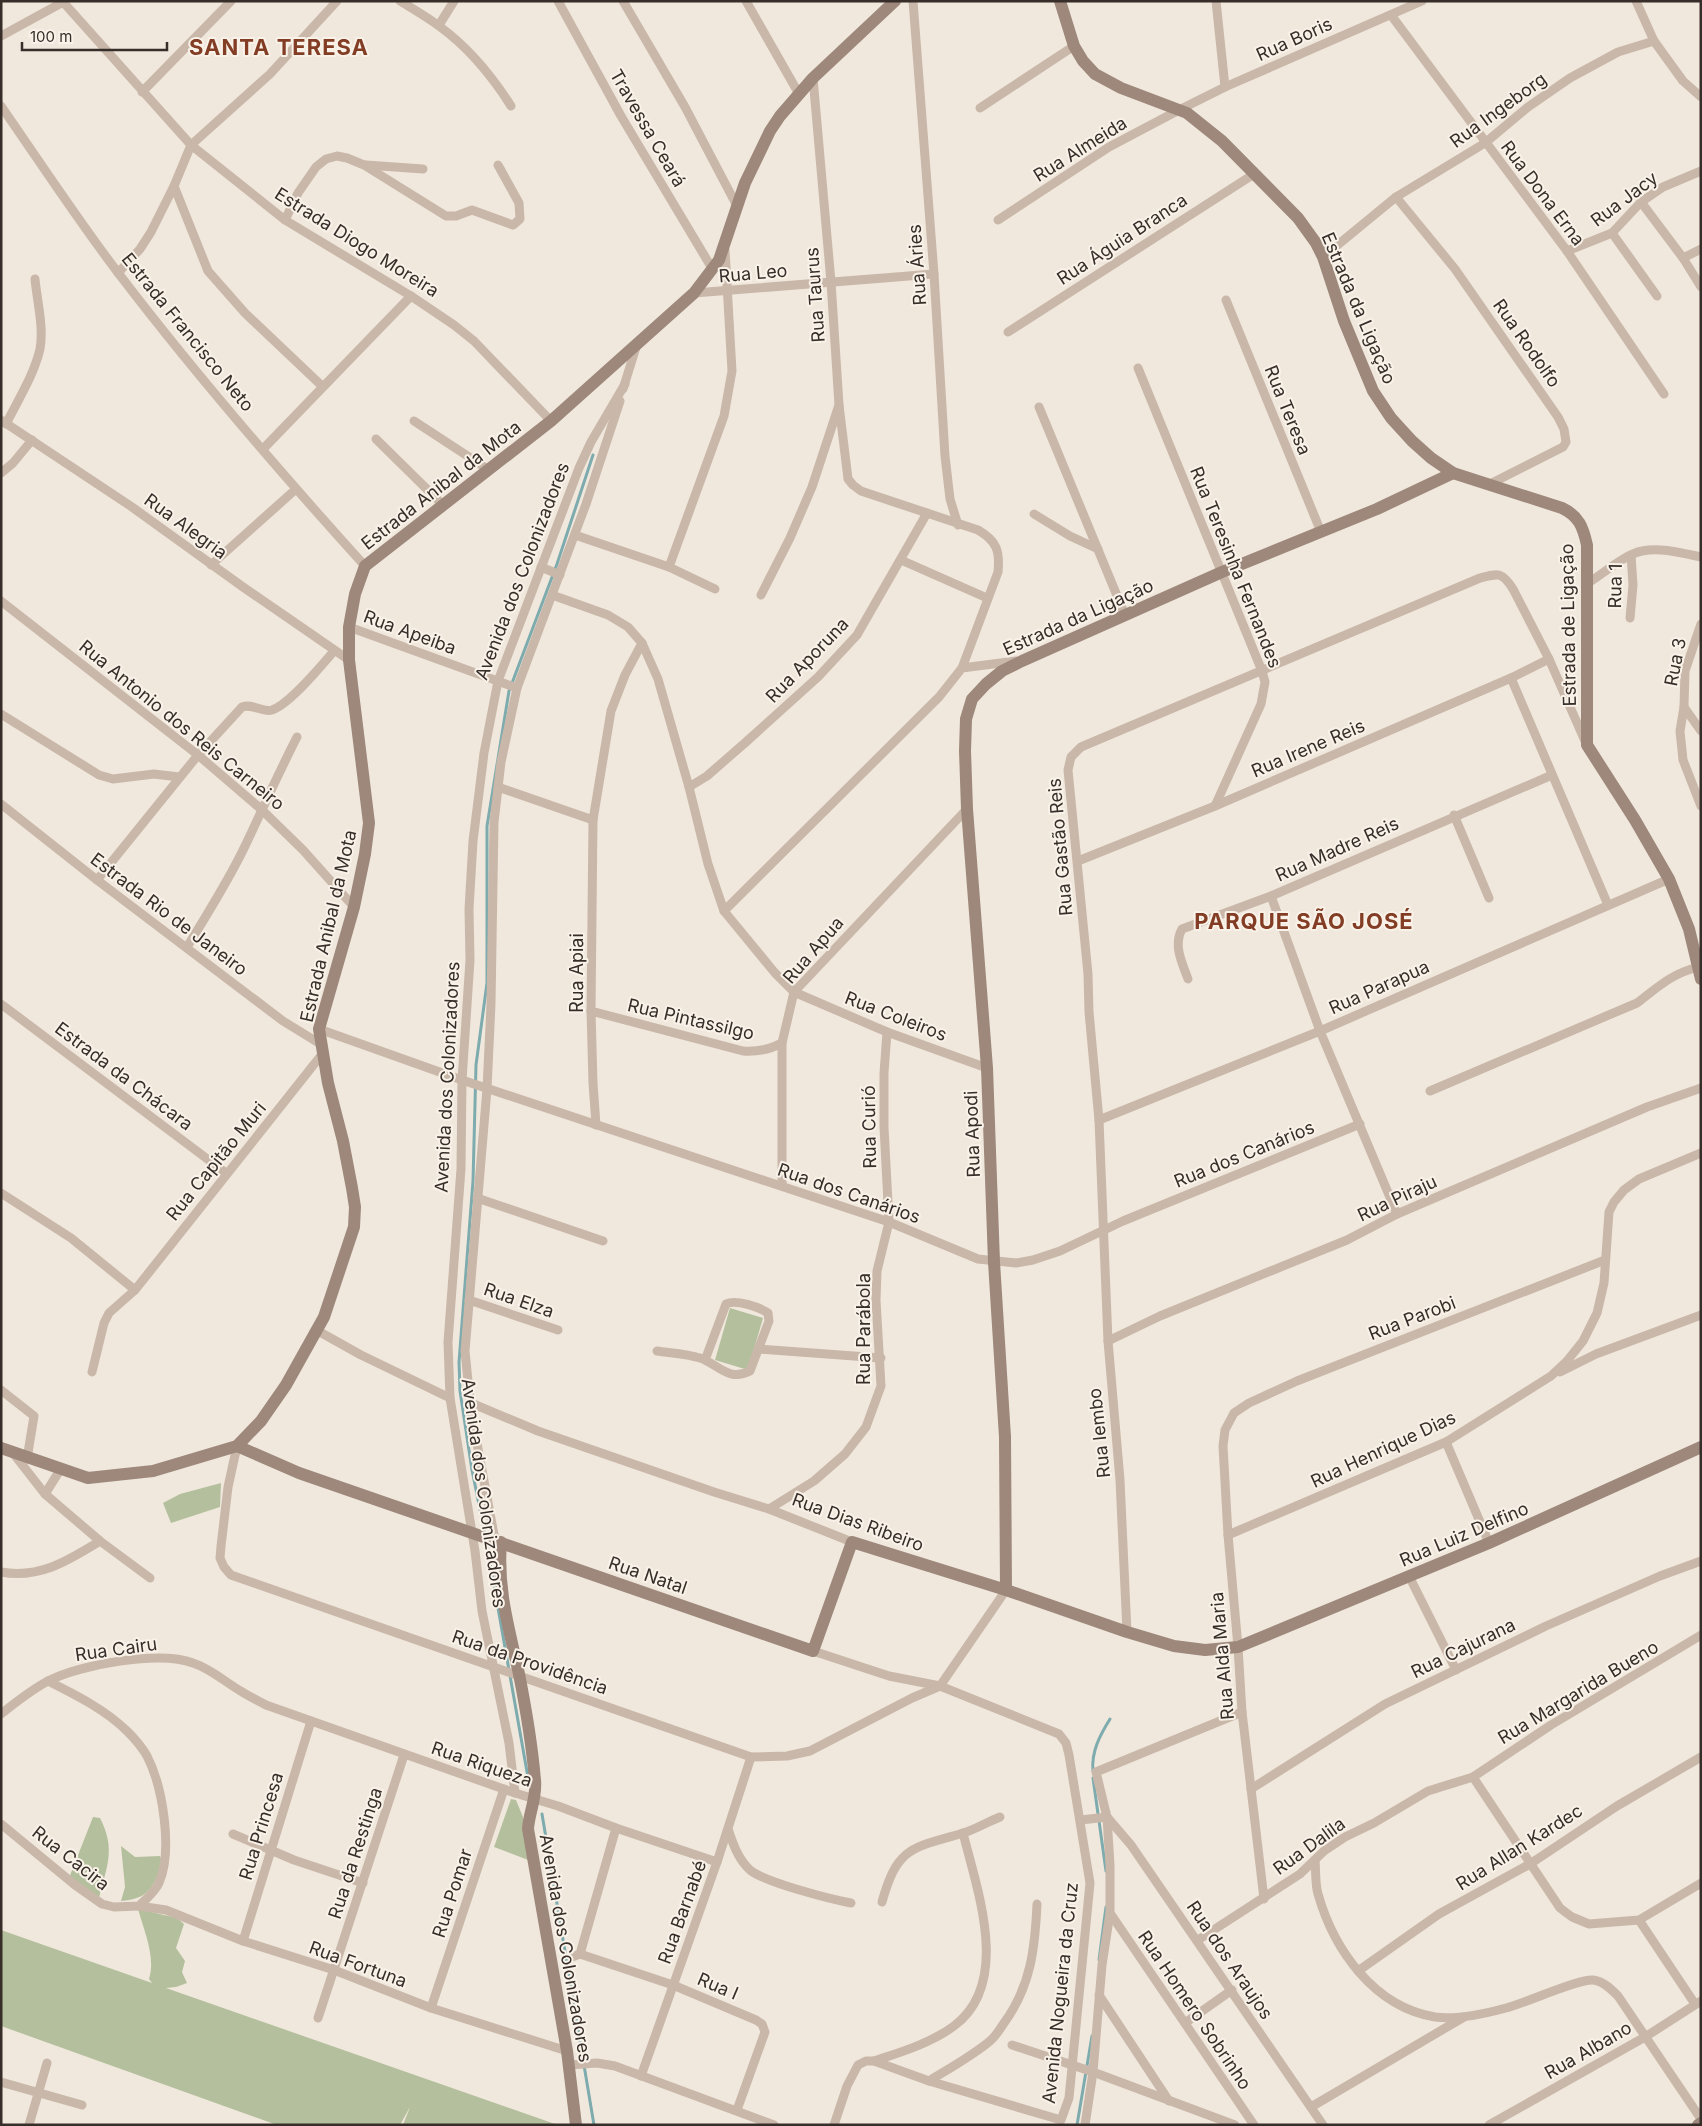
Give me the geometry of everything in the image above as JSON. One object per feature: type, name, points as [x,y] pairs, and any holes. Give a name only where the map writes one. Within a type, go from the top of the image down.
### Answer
[{"type":"street","points":[[142,92],[231,1]]},
{"type":"street","points":[[118,273],[140,249],[151,232],[174,186],[191,145],[270,74],[337,1]]},
{"type":"street","points":[[400,1],[457,40],[487,72],[511,106]]},
{"type":"street","points":[[439,26],[454,1]]},
{"type":"street","name":"Travessa Ceará","points":[[558,1],[622,116],[713,270]]},
{"type":"street","points":[[622,1],[685,107],[737,206]]},
{"type":"street","points":[[746,1],[798,94]]},
{"type":"street","name":"Estrada Anibal da Mota","points":[[7,1451],[88,1478],[103,1478],[153,1471],[237,1446],[261,1421],[286,1385],[318,1331],[354,1227],[355,1207],[343,1141],[328,1083],[320,1029],[354,907],[365,854],[369,823],[349,660],[349,628],[356,594],[366,566],[551,421],[694,293],[713,270],[724,246],[745,182],[770,131],[798,94],[813,78],[895,1]]},
{"type":"street","name":"Rua Áries","points":[[913,1],[934,274],[945,456],[950,499],[958,525]]},
{"type":"street","name":"Estrada da Ligação","points":[[1060,1],[1074,46],[1083,61],[1095,74],[1110,83],[1181,109],[1222,141],[1298,218],[1323,257],[1344,321],[1373,391],[1391,418],[1412,440],[1431,458],[1453,472]]},
{"type":"street","points":[[1216,1],[1225,87]]},
{"type":"street","name":"Rua Boris","points":[[1181,109],[1225,87],[1422,1]]},
{"type":"street","points":[[1636,1],[1654,41],[1683,81],[1701,97]]},
{"type":"street","points":[[1,36],[65,2]]},
{"type":"street","name":"Estrada Diogo Moreira","points":[[65,2],[142,92],[191,145],[285,220],[433,309],[474,341],[551,421]]},
{"type":"street","name":"Rua Dona Erna","points":[[1391,15],[1567,251],[1664,394]]},
{"type":"street","name":"Rua Ingeborg","points":[[1323,257],[1396,197],[1486,144],[1528,107],[1570,78],[1618,52],[1654,41]]},
{"type":"street","points":[[980,108],[1074,46]]},
{"type":"street","name":"Rua Taurus","points":[[813,78],[831,282],[839,405],[842,417],[848,479],[853,486],[861,491],[927,513]]},
{"type":"street","name":"Estrada Francisco Neto","points":[[1,106],[118,273],[209,386],[296,489],[366,566]]},
{"type":"street","name":"Rua Almeida","points":[[998,220],[1109,147],[1181,109]]},
{"type":"street","points":[[285,220],[298,193],[316,167],[326,159],[337,156],[364,165],[446,216],[456,216],[472,210],[513,225],[520,219],[519,203],[498,165]]},
{"type":"street","points":[[364,165],[423,169]]},
{"type":"street","name":"Rua Jacy","points":[[1567,251],[1612,232],[1641,202],[1663,187],[1701,171]]},
{"type":"street","name":"Rua Águia Branca","points":[[1008,332],[1254,174]]},
{"type":"street","points":[[174,186],[208,271],[245,313],[322,386]]},
{"type":"street","name":"Rua Rodolfo","points":[[1396,197],[1456,269],[1558,417],[1564,429],[1566,442],[1562,447],[1488,485]]},
{"type":"street","points":[[1641,202],[1683,258],[1701,287]]},
{"type":"street","points":[[1612,232],[1657,296]]},
{"type":"street","points":[[669,567],[724,416],[730,389],[732,370],[724,246]]},
{"type":"street","points":[[1683,258],[1701,249]]},
{"type":"street","name":"Rua Leo","points":[[694,293],[727,292],[934,274]]},
{"type":"street","points":[[4,422],[32,370],[40,348],[41,335],[35,279]]},
{"type":"street","points":[[263,449],[411,296]]},
{"type":"street","name":"Rua Teresa","points":[[1226,300],[1321,532]]},
{"type":"street","name":"Avenida dos Colonizadores","points":[[576,2125],[579,2064],[567,2050],[554,1962],[528,1829],[529,1815],[536,1799],[535,1780],[501,1588],[496,1540],[471,1403],[465,1351],[477,1198],[483,1088],[491,1004],[493,845],[498,787],[515,687],[575,535],[609,437],[638,344]]},
{"type":"street","name":"Rua Teresinha Fernandes","points":[[1138,368],[1265,682],[1261,704],[1215,806]]},
{"type":"street","name":"Avenida dos Colonizadores","points":[[515,1793],[496,1667],[482,1610],[475,1534],[450,1398],[448,1342],[461,1169],[470,960],[469,909],[473,841],[484,753],[500,681],[579,468],[591,442],[625,384]]},
{"type":"street","points":[[762,595],[812,487],[839,405]]},
{"type":"street","points":[[1039,407],[1125,615]]},
{"type":"street","points":[[414,421],[489,470]]},
{"type":"street","name":"Rua Alegria","points":[[4,422],[124,502],[349,660]]},
{"type":"street","points":[[376,439],[443,505]]},
{"type":"street","points":[[1,473],[13,463],[32,440]]},
{"type":"street","name":"Estrada da Ligação","points":[[986,684],[1002,671],[1022,661],[1222,572],[1377,509],[1453,472]]},
{"type":"street","name":"Estrada de Ligação","points":[[1453,472],[1562,508],[1578,518],[1583,528],[1587,545],[1588,584],[1587,746]]},
{"type":"street","points":[[212,565],[296,489]]},
{"type":"street","points":[[724,911],[939,696],[962,668],[998,572],[997,548],[989,536],[978,530],[958,525],[927,513],[910,540],[901,560],[987,598]]},
{"type":"street","points":[[1034,514],[1070,536],[1098,549]]},
{"type":"street","points":[[575,535],[669,567],[715,589]]},
{"type":"street","points":[[1588,584],[1632,555],[1642,551],[1658,550],[1701,557]]},
{"type":"street","name":"Rua 1","points":[[1630,618],[1634,585],[1632,555]]},
{"type":"street","name":"Rua Aporuna","points":[[689,787],[707,776],[746,742],[818,676],[857,635],[901,560]]},
{"type":"street","points":[[543,568],[558,574]]},
{"type":"street","name":"Estrada de Ligação","points":[[1480,578],[1495,574],[1501,575],[1506,579],[1549,659],[1587,746],[1635,820],[1669,879],[1689,930],[1699,973]]},
{"type":"street","name":"Rua Gastão Reis","points":[[1103,1231],[1099,1120],[1078,861],[1068,770],[1071,757],[1076,751],[1480,578]]},
{"type":"street","points":[[552,595],[608,615],[628,627],[642,643],[658,679],[689,787],[708,864],[724,911],[749,943],[794,992]]},
{"type":"street","name":"Rua Antonio dos Reis Carneiro","points":[[1,601],[198,754],[261,809],[302,850],[354,907]]},
{"type":"street","name":"Rua 3","points":[[1701,624],[1686,672],[1680,731],[1682,754],[1701,806]]},
{"type":"street","name":"Rua Apeiba","points":[[349,628],[515,687]]},
{"type":"street","name":"Rua Apiai","points":[[596,1125],[591,1011],[593,820],[611,711],[625,675],[642,643]]},
{"type":"street","points":[[97,880],[198,754],[242,707],[251,706],[269,711],[275,709],[297,690],[334,651]]},
{"type":"street","name":"Rua Irene Reis","points":[[1078,861],[1215,806],[1511,678],[1549,659]]},
{"type":"street","points":[[962,668],[1022,661]]},
{"type":"street","points":[[1511,678],[1608,905]]},
{"type":"street","name":"Rua Apodi","points":[[986,684],[972,700],[966,719],[965,750],[967,809],[987,1068],[994,1262],[1004,1437],[1006,1590]]},
{"type":"street","name":"Rua 3","points":[[1684,706],[1701,731]]},
{"type":"street","points":[[1,714],[99,775],[113,779],[154,774],[179,777]]},
{"type":"street","points":[[187,946],[232,871],[297,737]]},
{"type":"street","name":"Rua Madre Reis","points":[[1188,979],[1178,945],[1178,935],[1182,929],[1271,896],[1454,815],[1552,775]]},
{"type":"street","points":[[498,787],[593,820]]},
{"type":"street","name":"Estrada Rio de Janeiro","points":[[1,804],[97,880],[187,946],[283,1021],[323,1049]]},
{"type":"street","name":"Rua Apua","points":[[782,1186],[782,1043],[794,992],[967,809]]},
{"type":"street","points":[[1454,815],[1489,898]]},
{"type":"street","name":"Rua Parapua","points":[[1099,1120],[1320,1030],[1669,879]]},
{"type":"street","points":[[1271,896],[1320,1030],[1396,1214]]},
{"type":"street","points":[[1430,1092],[1637,1003],[1665,981],[1682,972],[1699,973]]},
{"type":"street","name":"Rua Coleiros","points":[[794,992],[887,1032],[987,1068]]},
{"type":"street","name":"Estrada da Chácara","points":[[1,1004],[226,1173]]},
{"type":"street","name":"Rua Pintassilgo","points":[[591,1011],[743,1051],[757,1052],[770,1049],[782,1043]]},
{"type":"street","name":"Rua dos Canários","points":[[320,1029],[483,1088],[889,1222],[957,1251],[994,1262],[1016,1263],[1033,1260],[1060,1251],[1123,1221],[1360,1124]]},
{"type":"street","name":"Rua Curió","points":[[887,1032],[884,1073],[884,1127],[889,1222]]},
{"type":"street","name":"Rua Capitão Muri","points":[[92,1372],[104,1323],[110,1313],[135,1290],[323,1049]]},
{"type":"street","name":"Rua Piraju","points":[[1108,1341],[1160,1316],[1347,1240],[1396,1214],[1638,1111],[1701,1088]]},
{"type":"street","name":"Rua Henrique Dias","points":[[1228,1535],[1446,1442],[1551,1376],[1567,1361],[1589,1331],[1597,1313],[1604,1283],[1609,1212],[1624,1190],[1639,1179],[1701,1153]]},
{"type":"street","points":[[1,1192],[71,1238],[135,1290]]},
{"type":"street","points":[[477,1198],[603,1241]]},
{"type":"street","name":"Rua Parábola","points":[[769,1509],[814,1481],[846,1454],[866,1427],[882,1386],[876,1300],[877,1272],[889,1222]]},
{"type":"street","name":"Rua Iembo","points":[[1103,1231],[1108,1341],[1120,1480],[1127,1632]]},
{"type":"street","name":"Rua Parobi","points":[[1234,1413],[1296,1380],[1605,1260]]},
{"type":"street","name":"Rua Elza","points":[[469,1300],[558,1330]]},
{"type":"street","points":[[657,1351],[705,1360],[723,1372],[744,1374],[750,1371],[769,1321],[768,1313],[761,1309],[728,1302],[723,1310],[705,1360]]},
{"type":"street","points":[[1551,1376],[1596,1354],[1701,1315]]},
{"type":"street","points":[[318,1331],[361,1355],[450,1398]]},
{"type":"street","points":[[758,1349],[881,1358]]},
{"type":"street","points":[[1,1390],[34,1416],[27,1459]]},
{"type":"street","name":"Rua Dias Ribeiro","points":[[471,1403],[538,1431],[769,1509],[852,1542],[1006,1590],[1127,1632],[1174,1646],[1205,1650],[1238,1647]]},
{"type":"street","name":"Rua Alda Maria","points":[[1234,1413],[1225,1430],[1223,1446],[1228,1535],[1242,1712],[1264,1899]]},
{"type":"street","points":[[1446,1442],[1489,1543]]},
{"type":"street","name":"Rua Natal","points":[[237,1446],[299,1473],[813,1651],[889,1676],[940,1686],[1049,1730]]},
{"type":"street","name":"Rua da Providência","points":[[237,1446],[228,1487],[220,1558],[224,1567],[231,1575],[751,1757],[788,1756],[810,1751],[912,1698],[940,1686]]},
{"type":"street","name":"Rua Luiz Delfino","points":[[1238,1647],[1489,1543],[1701,1447]]},
{"type":"street","points":[[7,1451],[45,1494],[100,1541],[150,1578]]},
{"type":"street","points":[[45,1494],[60,1470]]},
{"type":"street","points":[[1,1572],[41,1572],[58,1566],[100,1541]]},
{"type":"street","points":[[813,1651],[852,1542]]},
{"type":"street","name":"Rua Cajurana","points":[[1251,1789],[1377,1708],[1554,1622],[1660,1576],[1701,1561]]},
{"type":"street","points":[[1409,1576],[1456,1670]]},
{"type":"street","points":[[940,1686],[1006,1590]]},
{"type":"street","name":"Rua Margarida Bueno","points":[[1473,1777],[1515,1748],[1701,1635]]},
{"type":"street","name":"Rua Cairu","points":[[1,1714],[48,1681],[71,1672],[115,1662],[151,1658],[192,1662],[208,1669],[239,1690]]},
{"type":"street","points":[[48,1681],[85,1700],[106,1714],[128,1732],[147,1756],[161,1797],[167,1853],[159,1884],[139,1906]]},
{"type":"street","name":"Rua Riqueza","points":[[239,1690],[266,1705],[717,1862]]},
{"type":"street","points":[[1085,2125],[1110,1913],[1110,1865],[1096,1772],[1242,1712]]},
{"type":"street","name":"Rua Princesa","points":[[243,1941],[269,1850],[311,1721]]},
{"type":"street","name":"Avenida Nogueira da Cruz","points":[[930,2081],[1061,2120],[1069,2098],[1090,1902],[1090,1883],[1084,1819],[1066,1743],[1059,1734],[1049,1730]]},
{"type":"street","name":"Rua da Restinga","points":[[318,2018],[404,1754]]},
{"type":"street","name":"Rua Barnabé","points":[[641,2076],[717,1862],[751,1757]]},
{"type":"street","name":"Rua Allan Kardec","points":[[1358,1971],[1439,1914],[1530,1864],[1617,1806],[1701,1757]]},
{"type":"street","points":[[1473,1777],[1560,1908],[1572,1917],[1589,1924],[1639,1920],[1701,1883]]},
{"type":"street","name":"Rua Dalila","points":[[1198,1940],[1300,1874],[1345,1837],[1374,1823],[1428,1792],[1473,1777]]},
{"type":"street","name":"Rua Pomar","points":[[431,2008],[504,1789]]},
{"type":"street","points":[[882,1902],[889,1878],[898,1863],[914,1848],[930,1841],[963,1833],[982,1823],[1000,1817]]},
{"type":"street","points":[[1084,1819],[1104,1817]]},
{"type":"street","name":"Rua dos Araujos","points":[[1104,1817],[1139,1856],[1323,2125]]},
{"type":"street","name":"Rua Cacira","points":[[1,1824],[75,1885],[102,1904],[114,1907],[139,1906]]},
{"type":"street","name":"Rua I","points":[[616,1828],[576,1956],[673,1985],[762,2024],[765,2032],[737,2110]]},
{"type":"street","points":[[728,1829],[735,1849],[752,1871],[763,1877],[807,1892],[851,1903]]},
{"type":"street","points":[[834,2125],[847,2086],[858,2065],[914,2047],[954,2026],[972,2010],[984,1980],[987,1943],[984,1922],[963,1833]]},
{"type":"street","points":[[232,1834],[269,1850],[363,1883]]},
{"type":"street","points":[[1315,1860],[1318,1893],[1337,1944],[1358,1971],[1377,1990],[1399,2004],[1435,2016],[1464,2017],[1507,2008],[1592,1980],[1610,1988],[1618,1996],[1701,2119]]},
{"type":"street","points":[[874,2061],[930,2081],[992,2040],[1014,2009],[1023,1991],[1033,1956],[1038,1904]]},
{"type":"street","name":"Rua Fortuna","points":[[139,1906],[166,1910],[243,1941],[334,1970],[431,2008],[567,2050]]},
{"type":"street","name":"Rua Homero Sobrinho","points":[[1110,1913],[1254,2125]]},
{"type":"street","points":[[1639,1920],[1698,2003]]},
{"type":"street","points":[[1185,2024],[1232,1990]]},
{"type":"street","points":[[1099,1995],[1169,2101]]},
{"type":"street","name":"Rua Albano","points":[[1489,2125],[1645,2037],[1698,2003]]},
{"type":"street","points":[[1311,2107],[1464,2017]]},
{"type":"street","points":[[1012,2045],[1092,2072],[1232,2124]]},
{"type":"street","points":[[29,2125],[47,2063]]},
{"type":"street","points":[[579,2064],[615,2066],[774,2125]]},
{"type":"street","points":[[1,2082],[82,2105]]},
{"type":"green space","points":[[730,1308],[763,1318],[748,1370],[715,1360]]},
{"type":"green space","points":[[221,1483],[220,1507],[171,1523],[163,1503],[180,1494]]},
{"type":"green space","points":[[511,1799],[516,1800],[523,1817],[528,1860],[494,1847]]},
{"type":"green space","points":[[93,1817],[100,1818],[108,1839],[109,1848],[107,1867],[99,1898],[69,1878]]},
{"type":"green space","points":[[121,1846],[135,1857],[160,1856],[163,1864],[149,1890],[138,1898],[121,1901],[125,1887]]},
{"type":"green space","points":[[138,1909],[177,1918],[184,1924],[176,1948],[185,1961],[182,1972],[187,1983],[166,1988],[558,2125],[403,2125],[410,2107],[400,2125],[277,2125],[1,2026],[1,1930],[152,1983],[149,1979],[151,1971],[150,1953]]},
{"type":"waterway","points":[[485,1534],[472,1470],[460,1391],[459,1362],[473,1181],[476,1065],[487,983],[487,826],[509,691],[557,564],[593,455]]},
{"type":"waterway","points":[[486,1540],[529,1783]]},
{"type":"waterway","points":[[1093,1771],[1093,1757],[1097,1744],[1110,1719]]},
{"type":"waterway","points":[[1093,1778],[1106,1871]]},
{"type":"waterway","points":[[542,1814],[594,2125]]},
{"type":"waterway","points":[[1099,1960],[1106,1907]]},
{"type":"waterway","points":[[1077,2125],[1092,2036]]},
{"type":"district","name":"SANTA TERESA","points":[[279,47]]},
{"type":"district","name":"PARQUE SÃO JOSÉ","points":[[1304,921]]}]
